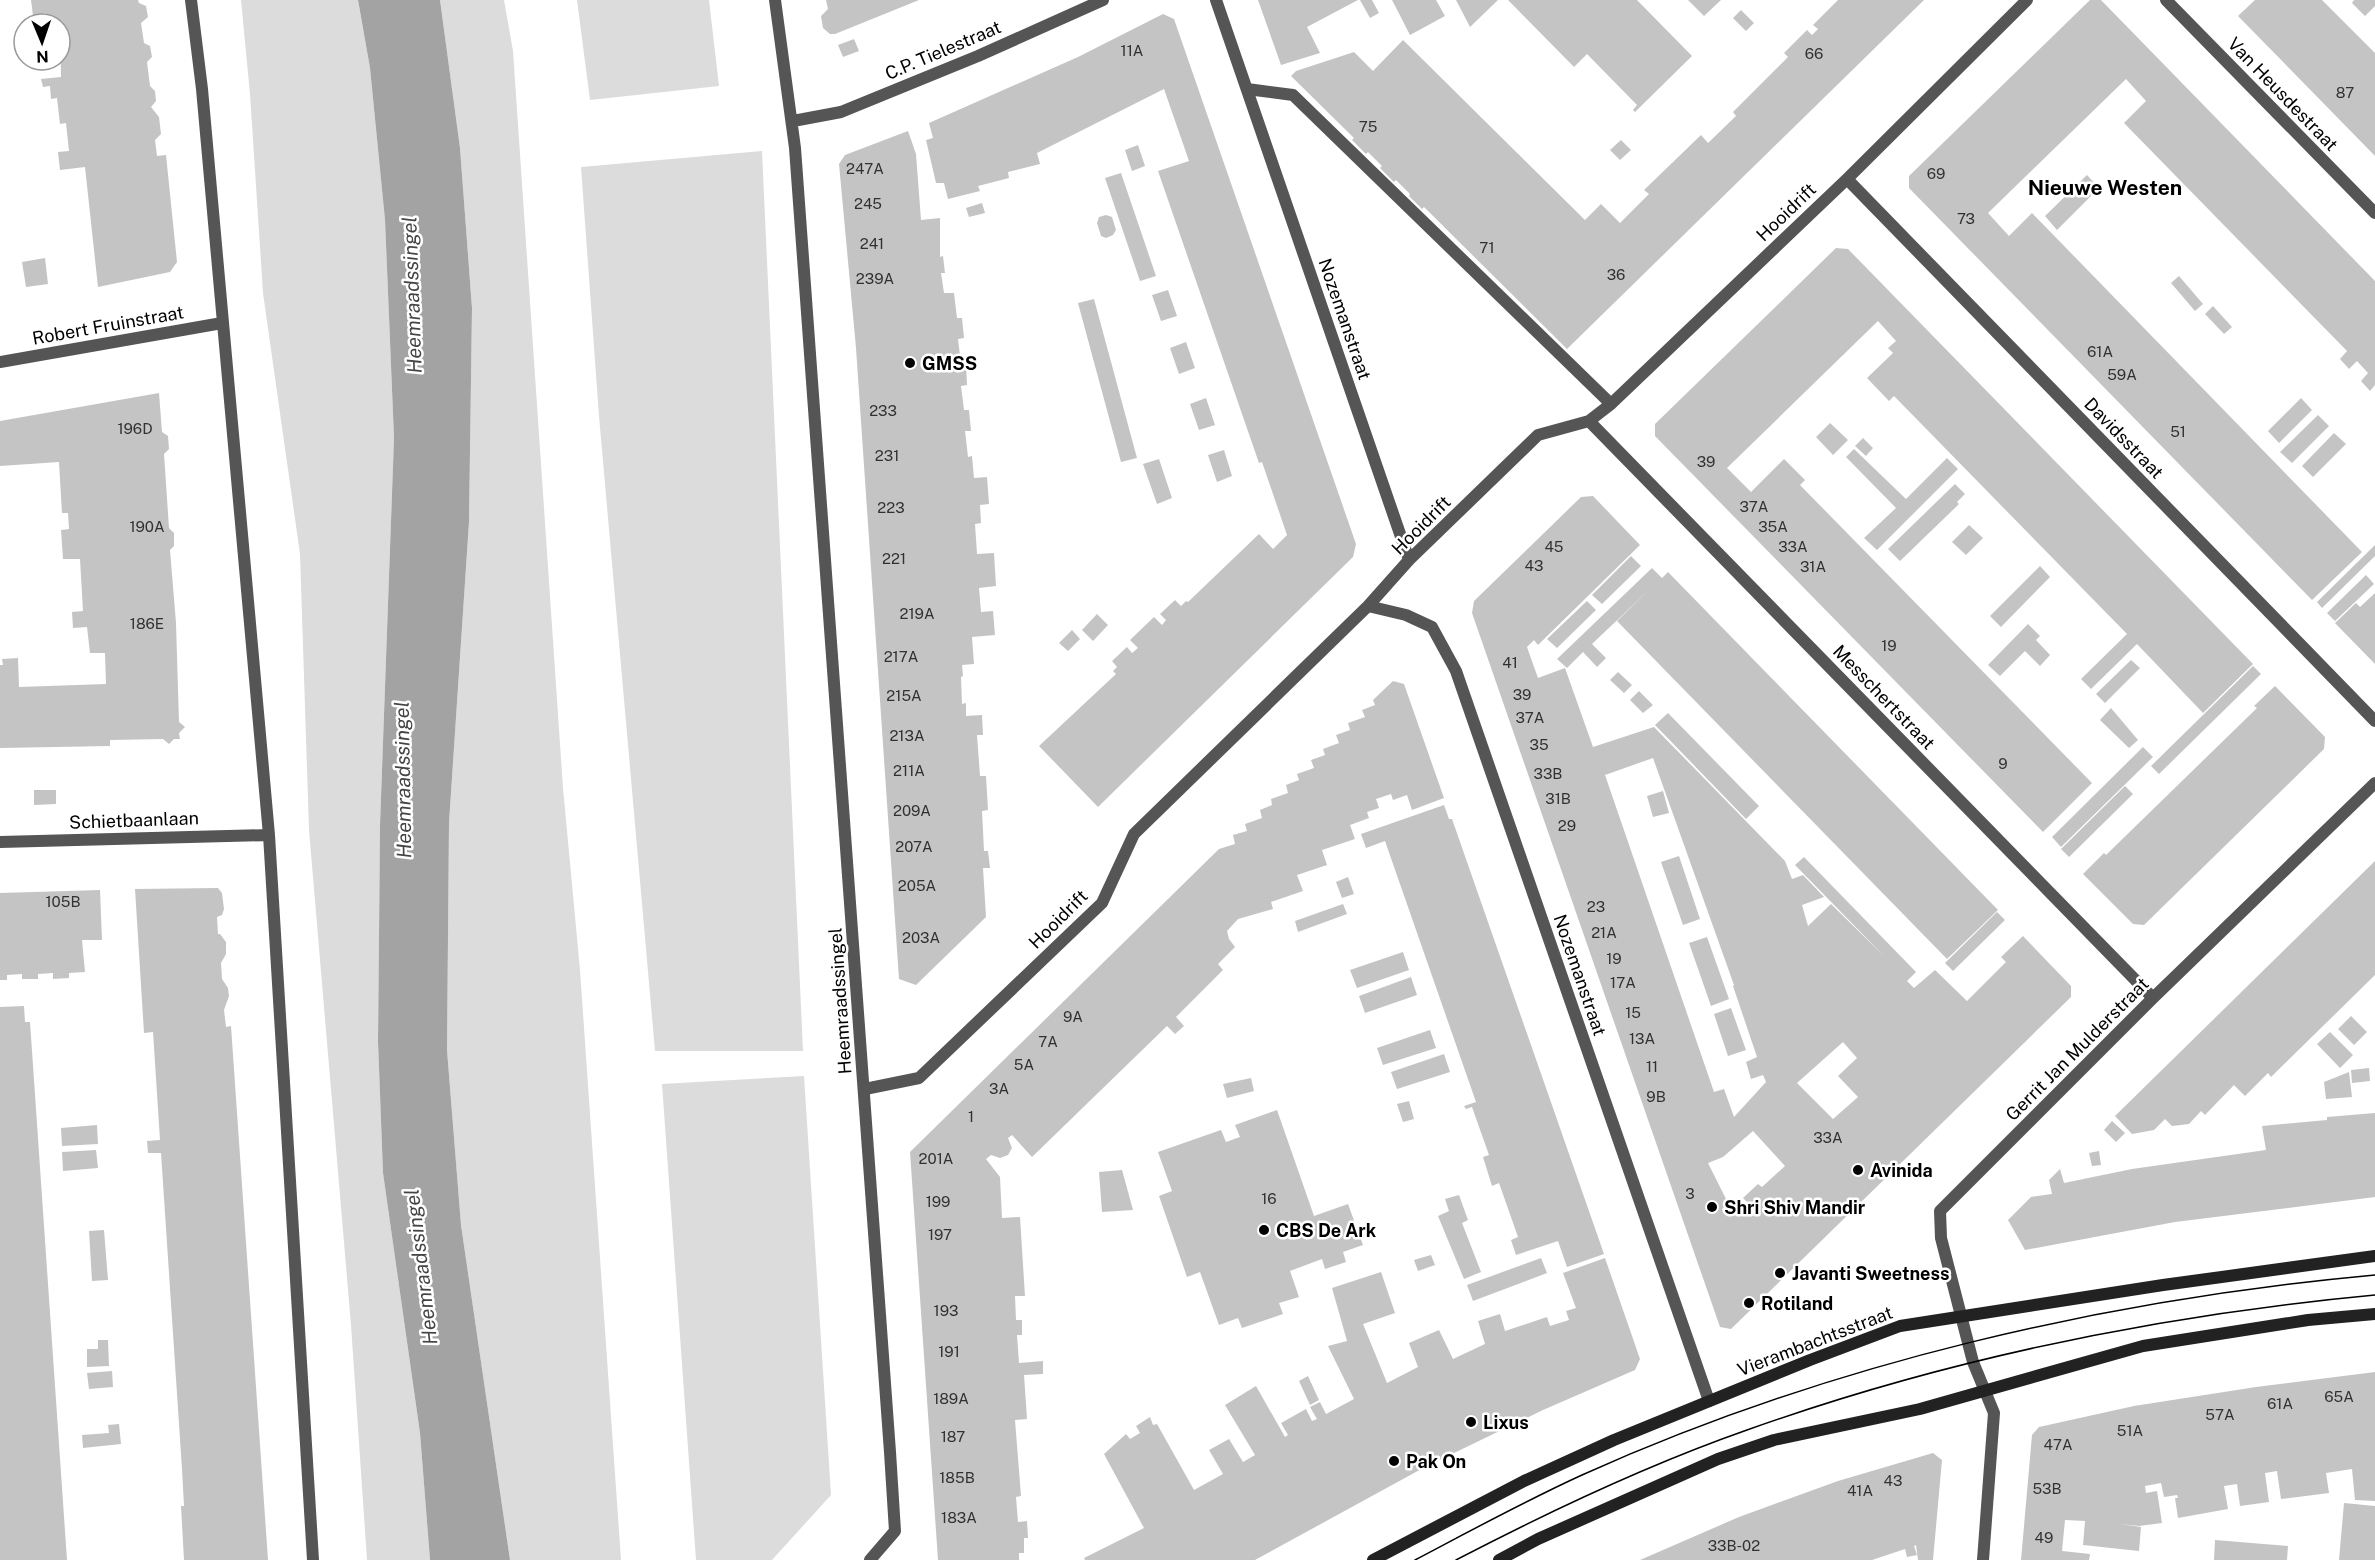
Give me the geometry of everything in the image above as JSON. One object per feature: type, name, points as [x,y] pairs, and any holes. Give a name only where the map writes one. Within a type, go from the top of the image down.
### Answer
[{"type":"street","points":[[191,0],[202,89],[269,835],[313,1560]]},
{"type":"street","name":"Heemraadssingel","points":[[775,0],[793,121],[865,1089],[895,1531],[870,1560]]},
{"type":"street","name":"C.P. Tielestraat","points":[[793,121],[841,112],[978,56],[1103,0]]},
{"type":"street","name":"Nozemanstraat","points":[[1216,0],[1409,560]]},
{"type":"street","name":"Hooidrift","points":[[865,1089],[919,1078],[1102,903],[1134,834],[1368,606],[1409,560],[1538,435],[1590,421],[1611,404],[1847,179],[2027,0]]},
{"type":"street","name":"Van Heusdestraat","points":[[2166,0],[2375,213]]},
{"type":"street","points":[[1247,89],[1293,95],[1611,404]]},
{"type":"street","name":"Davidsstraat","points":[[1847,179],[2375,721]]},
{"type":"street","name":"Robert Fruinstraat","points":[[0,362],[222,323]]},
{"type":"street","name":"Messchertstraat","points":[[1590,421],[2153,998]]},
{"type":"street","name":"Nozemanstraat","points":[[1368,606],[1406,615],[1432,627],[1456,671],[1709,1401]]},
{"type":"street","name":"Gerrit Jan Mulderstraat","points":[[1983,1560],[1994,1446],[1994,1413],[1973,1362],[1941,1238],[1940,1211],[2153,998],[2375,783]]},
{"type":"street","name":"Schietbaanlaan","points":[[0,842],[269,835]]},
{"type":"street","name":"Vierambachtsstraat","points":[[1373,1560],[1524,1481],[1614,1440],[1900,1326],[2268,1269],[2375,1256]]},
{"type":"street","points":[[1499,1560],[1538,1539],[1718,1459],[1774,1440],[1920,1409],[2143,1346],[2296,1322],[2375,1314]]},
{"type":"shaded area","points":[[241,0],[358,0],[370,68],[385,220],[394,438],[380,825],[378,1042],[383,1173],[420,1433],[430,1560],[367,1560],[351,1325],[309,830],[300,554],[263,293],[250,94]]},
{"type":"shaded area","points":[[440,0],[504,0],[513,51],[563,788],[580,970],[621,1560],[510,1560],[461,1225],[447,1050],[449,823],[469,522],[472,308],[460,148]]},
{"type":"shaded area","points":[[577,0],[709,0],[719,86],[590,100]]},
{"type":"shaded area","points":[[762,151],[803,1051],[655,1051],[599,416],[581,167]]},
{"type":"shaded area","points":[[804,1076],[831,1495],[772,1560],[696,1560],[662,1084]]},
{"type":"water","points":[[358,0],[440,0],[460,148],[472,308],[469,522],[449,823],[447,1050],[461,1225],[510,1560],[430,1560],[420,1433],[383,1173],[378,1042],[380,825],[394,438],[385,220],[370,68]]},
{"type":"building","points":[[31,0],[138,0],[146,6],[148,17],[141,23],[144,43],[150,46],[152,57],[147,62],[150,86],[155,91],[156,101],[151,107],[159,117],[161,134],[155,140],[157,156],[166,155],[177,262],[170,272],[98,287],[85,167],[60,170],[58,152],[69,151],[66,123],[60,124],[57,98],[51,99],[50,86],[43,87],[41,79],[61,77],[61,72],[72,72],[72,12],[32,12]]},
{"type":"building","points":[[826,0],[919,0],[830,34],[823,28],[821,16],[828,9]]},
{"type":"building","points":[[1258,0],[1358,0],[1307,27],[1320,53],[1281,65]]},
{"type":"building","points":[[1360,0],[1372,0],[1379,13],[1370,18]]},
{"type":"building","points":[[1392,0],[1436,0],[1445,16],[1410,35]]},
{"type":"building","points":[[1456,0],[1498,0],[1470,27]]},
{"type":"building","points":[[1508,0],[1637,0],[1692,56],[1635,112],[1633,110],[1637,105],[1587,54],[1574,67]]},
{"type":"building","points":[[1688,0],[1721,0],[1704,16]]},
{"type":"building","points":[[1838,0],[1924,0],[1567,349],[1424,207],[1422,209],[1396,180],[1394,182],[1380,168],[1382,166],[1368,152],[1366,154],[1352,140],[1354,138],[1291,76],[1296,71],[1354,52],[1373,71],[1403,40],[1585,220],[1601,204],[1620,223],[1649,194],[1644,190],[1701,135],[1708,143],[1736,116],[1733,112],[1788,57],[1784,53],[1807,30],[1812,35],[1818,29],[1813,25]]},
{"type":"building","points":[[2090,0],[2101,0],[2375,281],[2375,385],[2370,391],[2361,381],[2368,373],[2357,361],[2349,369],[2340,359],[2347,351],[2124,123],[2146,101],[2126,79],[1988,213],[2009,236],[2032,213],[2362,552],[2312,600],[1909,188],[1909,176]]},
{"type":"building","points":[[2255,0],[2322,0],[2375,53],[2375,156],[2238,16]]},
{"type":"building","points":[[2354,0],[2375,0],[2375,6],[2365,16],[2352,3]]},
{"type":"building","points":[[1741,10],[1754,23],[1746,31],[1733,18]]},
{"type":"building","points":[[1163,14],[1174,19],[1356,544],[1353,557],[1098,807],[1039,746],[1116,674],[1113,671],[1117,667],[1112,661],[1127,647],[1132,653],[1138,648],[1130,640],[1154,617],[1162,625],[1166,620],[1160,614],[1175,600],[1181,606],[1186,601],[1188,602],[1259,534],[1273,549],[1287,535],[1262,462],[1259,463],[1158,171],[1189,161],[1164,89],[1037,153],[1040,164],[1008,172],[1009,178],[978,186],[980,191],[948,199],[944,183],[936,183],[926,140],[933,138],[929,123],[1078,57]]},
{"type":"building","points":[[854,39],[859,51],[843,57],[838,45]]},
{"type":"building","points":[[908,131],[916,154],[921,220],[940,218],[940,257],[943,256],[945,273],[941,273],[944,293],[954,293],[957,318],[962,318],[964,338],[958,339],[961,364],[966,364],[967,385],[961,386],[964,410],[969,410],[971,431],[965,431],[968,457],[972,456],[974,478],[987,477],[989,504],[980,505],[981,523],[975,524],[977,554],[994,553],[996,586],[979,588],[981,612],[993,611],[995,635],[972,637],[974,664],[962,665],[963,676],[961,677],[962,704],[966,703],[966,716],[982,715],[983,735],[977,735],[980,776],[986,776],[988,810],[982,811],[984,851],[988,851],[990,868],[983,868],[986,917],[916,985],[899,979],[856,348],[839,164],[845,155]]},
{"type":"building","points":[[1621,140],[1631,150],[1620,160],[1610,150]]},
{"type":"building","points":[[1138,145],[1145,166],[1132,171],[1125,150]]},
{"type":"building","points":[[1121,173],[1156,276],[1140,281],[1105,178]]},
{"type":"building","points":[[2087,175],[2099,188],[2057,230],[2045,216]]},
{"type":"building","points":[[982,203],[985,213],[969,217],[966,208]]},
{"type":"building","points":[[1106,215],[1112,217],[1116,230],[1113,235],[1106,238],[1101,236],[1097,223],[1099,217]]},
{"type":"building","points":[[1836,248],[1848,249],[2253,664],[2203,713],[2137,644],[2091,689],[2081,679],[2127,634],[1894,396],[1889,401],[1867,378],[1893,353],[1888,348],[1896,341],[1878,321],[1727,468],[1751,492],[1784,459],[1805,480],[1800,485],[2092,783],[2043,832],[1655,436],[1655,424]]},
{"type":"building","points":[[45,258],[48,284],[26,287],[22,262]]},
{"type":"building","points":[[2179,276],[2203,304],[2195,311],[2171,283]]},
{"type":"building","points":[[1168,290],[1177,316],[1161,321],[1152,295]]},
{"type":"building","points":[[1094,299],[1137,458],[1121,462],[1078,303]]},
{"type":"building","points":[[2213,306],[2232,327],[2224,334],[2205,314]]},
{"type":"building","points":[[1186,342],[1195,368],[1179,374],[1170,348]]},
{"type":"building","points":[[159,393],[162,432],[168,436],[169,449],[164,454],[169,528],[174,533],[174,546],[170,550],[176,623],[179,722],[185,727],[179,733],[180,739],[174,739],[169,744],[163,739],[110,740],[110,746],[0,748],[0,665],[3,665],[2,659],[18,658],[19,687],[106,684],[105,653],[90,653],[87,627],[73,628],[72,612],[83,611],[80,559],[63,559],[61,530],[69,529],[68,513],[62,513],[59,462],[0,466],[0,421]]},
{"type":"building","points":[[1206,398],[1215,425],[1199,430],[1190,404]]},
{"type":"building","points":[[2301,398],[2312,410],[2279,443],[2268,431]]},
{"type":"building","points":[[2318,415],[2329,426],[2292,463],[2280,452]]},
{"type":"building","points":[[1830,423],[1848,440],[1833,455],[1816,437]]},
{"type":"building","points":[[2334,433],[2346,444],[2313,477],[2302,466]]},
{"type":"building","points":[[1863,438],[1873,448],[1866,456],[1855,446]]},
{"type":"building","points":[[1854,449],[1906,499],[1947,458],[1958,469],[1877,550],[1864,538],[1896,508],[1846,457]]},
{"type":"building","points":[[1224,450],[1232,476],[1217,482],[1208,455]]},
{"type":"building","points":[[1159,459],[1172,498],[1157,504],[1143,464]]},
{"type":"building","points":[[1955,484],[1965,494],[1957,502],[1959,504],[1900,561],[1888,549]]},
{"type":"building","points":[[1593,496],[1640,545],[1538,645],[1534,640],[1527,647],[1538,678],[1565,668],[1593,747],[1654,727],[1785,861],[1792,879],[1803,875],[1824,897],[1802,905],[1808,926],[1831,904],[1884,956],[1795,865],[1804,857],[1916,972],[1907,981],[1914,988],[1935,970],[1967,1001],[2006,962],[2001,957],[2023,936],[2071,986],[2071,997],[1731,1329],[1720,1327],[1472,613],[1474,601],[1581,497]],"holes":[[[1653,758],[1734,985],[1757,1057],[1746,1062],[1751,1079],[1763,1075],[1766,1082],[1734,1117],[1724,1089],[1714,1092],[1605,775]],[[1843,1042],[1857,1058],[1838,1076],[1858,1097],[1833,1119],[1797,1083]],[[1753,1131],[1785,1166],[1762,1187],[1758,1184],[1743,1198],[1747,1202],[1737,1211],[1727,1201],[1708,1163],[1723,1157]]]},
{"type":"building","points":[[1969,525],[1983,538],[1966,555],[1952,542]]},
{"type":"building","points":[[2375,545],[2375,556],[2322,608],[2317,602]]},
{"type":"building","points":[[1631,556],[1641,566],[1602,604],[1592,595]]},
{"type":"building","points":[[2040,566],[2050,577],[2001,627],[1990,616]]},
{"type":"building","points":[[1652,568],[1662,578],[1668,572],[1998,910],[1947,959],[1617,621],[1651,588],[1592,644],[1606,658],[1597,667],[1583,652],[1567,668],[1557,659]]},
{"type":"building","points":[[2366,575],[2374,584],[2335,621],[2327,613]]},
{"type":"building","points":[[2375,593],[2375,664],[2335,623],[2356,603],[2360,607]]},
{"type":"building","points":[[1587,601],[1596,610],[1557,648],[1547,639]]},
{"type":"building","points":[[1097,614],[1108,625],[1093,641],[1082,630]]},
{"type":"building","points":[[2028,624],[2040,636],[2036,640],[2050,655],[2040,666],[2025,651],[2000,676],[1988,665]]},
{"type":"building","points":[[1072,630],[1080,639],[1068,651],[1059,643]]},
{"type":"building","points":[[2131,660],[2140,668],[2105,703],[2096,694]]},
{"type":"building","points":[[2253,666],[2261,674],[2159,774],[2151,766]]},
{"type":"building","points":[[1618,672],[1632,685],[1624,693],[1610,680]]},
{"type":"building","points":[[1393,681],[1404,684],[1444,798],[1412,810],[1407,795],[1393,800],[1391,794],[1376,799],[1379,808],[1367,812],[1369,818],[1350,825],[1355,839],[1322,850],[1327,865],[1297,875],[1303,891],[1271,902],[1273,909],[1238,919],[1227,931],[1235,947],[1218,964],[1223,970],[1176,1017],[1184,1026],[1175,1034],[1167,1026],[1032,1157],[1012,1135],[1008,1138],[1012,1148],[1008,1155],[1000,1158],[991,1155],[986,1159],[1000,1177],[1002,1218],[1020,1217],[1025,1296],[1015,1296],[1016,1320],[1022,1320],[1022,1335],[1017,1335],[1019,1363],[1043,1361],[1043,1374],[1024,1375],[1027,1419],[1015,1420],[1021,1496],[1016,1497],[1018,1522],[1027,1521],[1028,1538],[1024,1538],[1024,1553],[1019,1553],[1019,1560],[938,1560],[910,1152],[1219,849],[1235,844],[1233,835],[1247,831],[1245,824],[1262,818],[1260,810],[1272,805],[1271,799],[1288,793],[1286,785],[1299,780],[1297,774],[1314,768],[1311,760],[1325,755],[1323,749],[1339,743],[1336,735],[1350,730],[1348,723],[1365,717],[1362,710],[1375,705],[1373,700]]},
{"type":"building","points":[[2275,686],[2325,737],[2324,749],[2144,925],[2133,924],[2083,874],[2104,853],[2106,855],[2257,708],[2254,706]]},
{"type":"building","points":[[1639,691],[1653,705],[1643,713],[1630,700]]},
{"type":"building","points":[[2111,708],[2138,740],[2129,748],[2100,720]]},
{"type":"building","points":[[1668,713],[1759,806],[1746,819],[1655,725]]},
{"type":"building","points":[[2143,747],[2153,757],[2061,847],[2052,837]]},
{"type":"building","points":[[2125,786],[2133,794],[2069,857],[2061,849]]},
{"type":"building","points":[[34,790],[56,790],[56,804],[34,805]]},
{"type":"building","points":[[1663,791],[1669,813],[1653,817],[1647,796]]},
{"type":"building","points":[[1444,805],[1449,819],[1452,819],[1604,1254],[1567,1267],[1558,1241],[1516,1255],[1511,1240],[1518,1237],[1499,1183],[1492,1186],[1483,1157],[1489,1155],[1472,1107],[1466,1109],[1464,1106],[1476,1102],[1385,841],[1366,848],[1361,834]]},
{"type":"building","points":[[1679,856],[1700,919],[1683,925],[1661,862]]},
{"type":"building","points":[[2375,861],[2375,975],[2271,1077],[2268,1073],[2245,1096],[2234,1085],[2205,1115],[2201,1111],[2189,1124],[2172,1126],[2165,1119],[2154,1130],[2132,1134],[2115,1116]]},
{"type":"building","points":[[1348,877],[1354,894],[1342,898],[1336,882]]},
{"type":"building","points":[[218,888],[222,893],[224,909],[222,915],[217,917],[218,934],[226,942],[226,954],[221,963],[222,979],[228,988],[229,996],[224,1010],[226,1027],[231,1026],[268,1560],[184,1560],[181,1506],[184,1506],[182,1469],[161,1153],[148,1153],[147,1141],[160,1140],[153,1032],[144,1033],[135,889]]},
{"type":"building","points":[[100,890],[102,940],[82,940],[85,972],[69,973],[69,978],[53,979],[53,973],[38,974],[38,979],[22,979],[22,974],[7,975],[7,980],[0,980],[0,893]]},
{"type":"building","points":[[1343,904],[1347,914],[1298,932],[1295,921]]},
{"type":"building","points":[[1997,912],[2005,920],[1953,971],[1945,963]]},
{"type":"building","points":[[1707,937],[1729,999],[1711,1006],[1689,943]]},
{"type":"building","points":[[1403,952],[1409,970],[1357,988],[1350,970]]},
{"type":"building","points":[[1411,977],[1417,995],[1365,1013],[1359,996]]},
{"type":"building","points":[[24,1006],[25,1022],[30,1022],[67,1560],[0,1560],[0,1007]]},
{"type":"building","points":[[1731,1008],[1746,1050],[1728,1056],[1714,1014]]},
{"type":"building","points":[[2351,1016],[2367,1032],[2354,1045],[2338,1029]]},
{"type":"building","points":[[1430,1030],[1436,1048],[1383,1065],[1377,1048]]},
{"type":"building","points":[[2330,1032],[2353,1055],[2340,1068],[2317,1044]]},
{"type":"building","points":[[1444,1054],[1450,1072],[1397,1089],[1391,1072]]},
{"type":"building","points":[[2369,1068],[2370,1081],[2352,1083],[2351,1070]]},
{"type":"building","points":[[2349,1072],[2352,1097],[2326,1099],[2324,1082]]},
{"type":"building","points":[[1251,1078],[1254,1091],[1227,1098],[1223,1084]]},
{"type":"building","points":[[1409,1101],[1414,1119],[1403,1122],[1397,1104]]},
{"type":"building","name":"CBS De Ark","points":[[1277,1110],[1314,1216],[1348,1204],[1363,1245],[1343,1252],[1346,1262],[1325,1269],[1322,1259],[1290,1271],[1299,1297],[1279,1303],[1283,1314],[1242,1328],[1238,1318],[1219,1325],[1200,1272],[1187,1277],[1159,1196],[1172,1191],[1158,1152],[1221,1130],[1226,1142],[1240,1137],[1235,1125]]},
{"type":"building","points":[[2375,1113],[2375,1197],[2175,1222],[2025,1250],[2008,1220],[2031,1197],[2052,1194],[2049,1180],[2060,1169],[2064,1183],[2132,1169],[2266,1150],[2262,1126]]},
{"type":"building","points":[[2112,1121],[2125,1133],[2116,1142],[2104,1130]]},
{"type":"building","points":[[97,1125],[98,1144],[62,1146],[61,1128]]},
{"type":"building","points":[[96,1150],[98,1168],[63,1171],[62,1152]]},
{"type":"building","points":[[2099,1151],[2101,1165],[2092,1166],[2089,1153]]},
{"type":"building","points":[[1122,1170],[1133,1210],[1102,1212],[1099,1172]]},
{"type":"building","points":[[1459,1195],[1468,1220],[1462,1223],[1481,1272],[1464,1279],[1438,1216],[1449,1211],[1445,1199]]},
{"type":"building","points":[[104,1230],[108,1280],[92,1281],[89,1231]]},
{"type":"building","points":[[1431,1255],[1435,1265],[1418,1271],[1414,1260]]},
{"type":"building","points":[[1541,1258],[1547,1273],[1473,1301],[1467,1285]]},
{"type":"building","points":[[1605,1258],[1640,1359],[1635,1370],[1543,1410],[1425,1467],[1255,1560],[1085,1560],[1084,1558],[1144,1528],[1104,1454],[1126,1434],[1130,1439],[1140,1433],[1136,1426],[1150,1417],[1153,1425],[1157,1424],[1194,1490],[1223,1474],[1209,1450],[1229,1439],[1243,1462],[1255,1455],[1225,1405],[1256,1386],[1285,1437],[1288,1435],[1281,1423],[1306,1409],[1312,1421],[1317,1419],[1310,1407],[1320,1402],[1326,1414],[1354,1399],[1328,1346],[1347,1341],[1332,1288],[1381,1272],[1395,1313],[1363,1324],[1387,1383],[1418,1367],[1409,1343],[1439,1330],[1453,1359],[1485,1344],[1478,1321],[1500,1314],[1505,1331],[1547,1317],[1550,1326],[1569,1320],[1566,1311],[1576,1308],[1563,1273]]},
{"type":"building","points":[[98,1340],[108,1340],[109,1366],[87,1367],[87,1349],[98,1349]]},
{"type":"building","points":[[112,1371],[113,1387],[89,1389],[87,1373]]},
{"type":"building","points":[[2375,1372],[2375,1501],[2355,1500],[2352,1469],[2326,1473],[2329,1493],[2281,1499],[2277,1471],[2265,1473],[2269,1502],[2240,1506],[2237,1484],[2224,1486],[2228,1509],[2178,1518],[2175,1498],[2178,1498],[2177,1495],[2164,1497],[2161,1483],[2145,1486],[2146,1493],[2157,1491],[2162,1523],[2139,1526],[2120,1524],[2141,1527],[2139,1551],[2083,1545],[2085,1521],[2065,1520],[2062,1551],[2090,1554],[2089,1560],[2021,1560],[2032,1435],[2039,1427],[2134,1406]]},
{"type":"building","points":[[1308,1376],[1319,1400],[1310,1405],[1299,1381]]},
{"type":"building","points":[[119,1424],[121,1444],[83,1448],[82,1435],[109,1433],[108,1425]]},
{"type":"building","points":[[1933,1453],[1942,1460],[1933,1560],[1918,1560],[1916,1545],[1914,1546],[1917,1555],[1907,1557],[1905,1549],[1872,1560],[1640,1560],[1739,1517],[1838,1481]]},
{"type":"building","points":[[2344,1503],[2375,1506],[2375,1560],[2339,1560]]},
{"type":"building","points":[[2215,1540],[2288,1546],[2287,1560],[2214,1560]]},
{"type":"tram line","points":[[1415,1560],[1561,1485],[1676,1435],[1773,1400],[1871,1369],[1970,1342],[2172,1301],[2273,1286],[2375,1275]]},
{"type":"tram line","points":[[1456,1560],[1563,1507],[1673,1458],[1823,1404],[1900,1381],[2057,1343],[2136,1328],[2215,1314],[2375,1295]]},
{"type":"place","name":"GMSS","points":[[910,363]]},
{"type":"place","name":"Avinida","points":[[1858,1170]]},
{"type":"place","name":"Shri Shiv Mandir","points":[[1712,1207]]},
{"type":"place","name":"CBS De Ark","points":[[1264,1230]]},
{"type":"place","name":"Javanti Sweetness","points":[[1780,1273]]},
{"type":"place","name":"Rotiland","points":[[1749,1303]]},
{"type":"place","name":"Lixus","points":[[1471,1422]]},
{"type":"place","name":"Pak On","points":[[1394,1461]]},
{"type":"district","name":"Nieuwe Westen","points":[[2105,187]]}]
